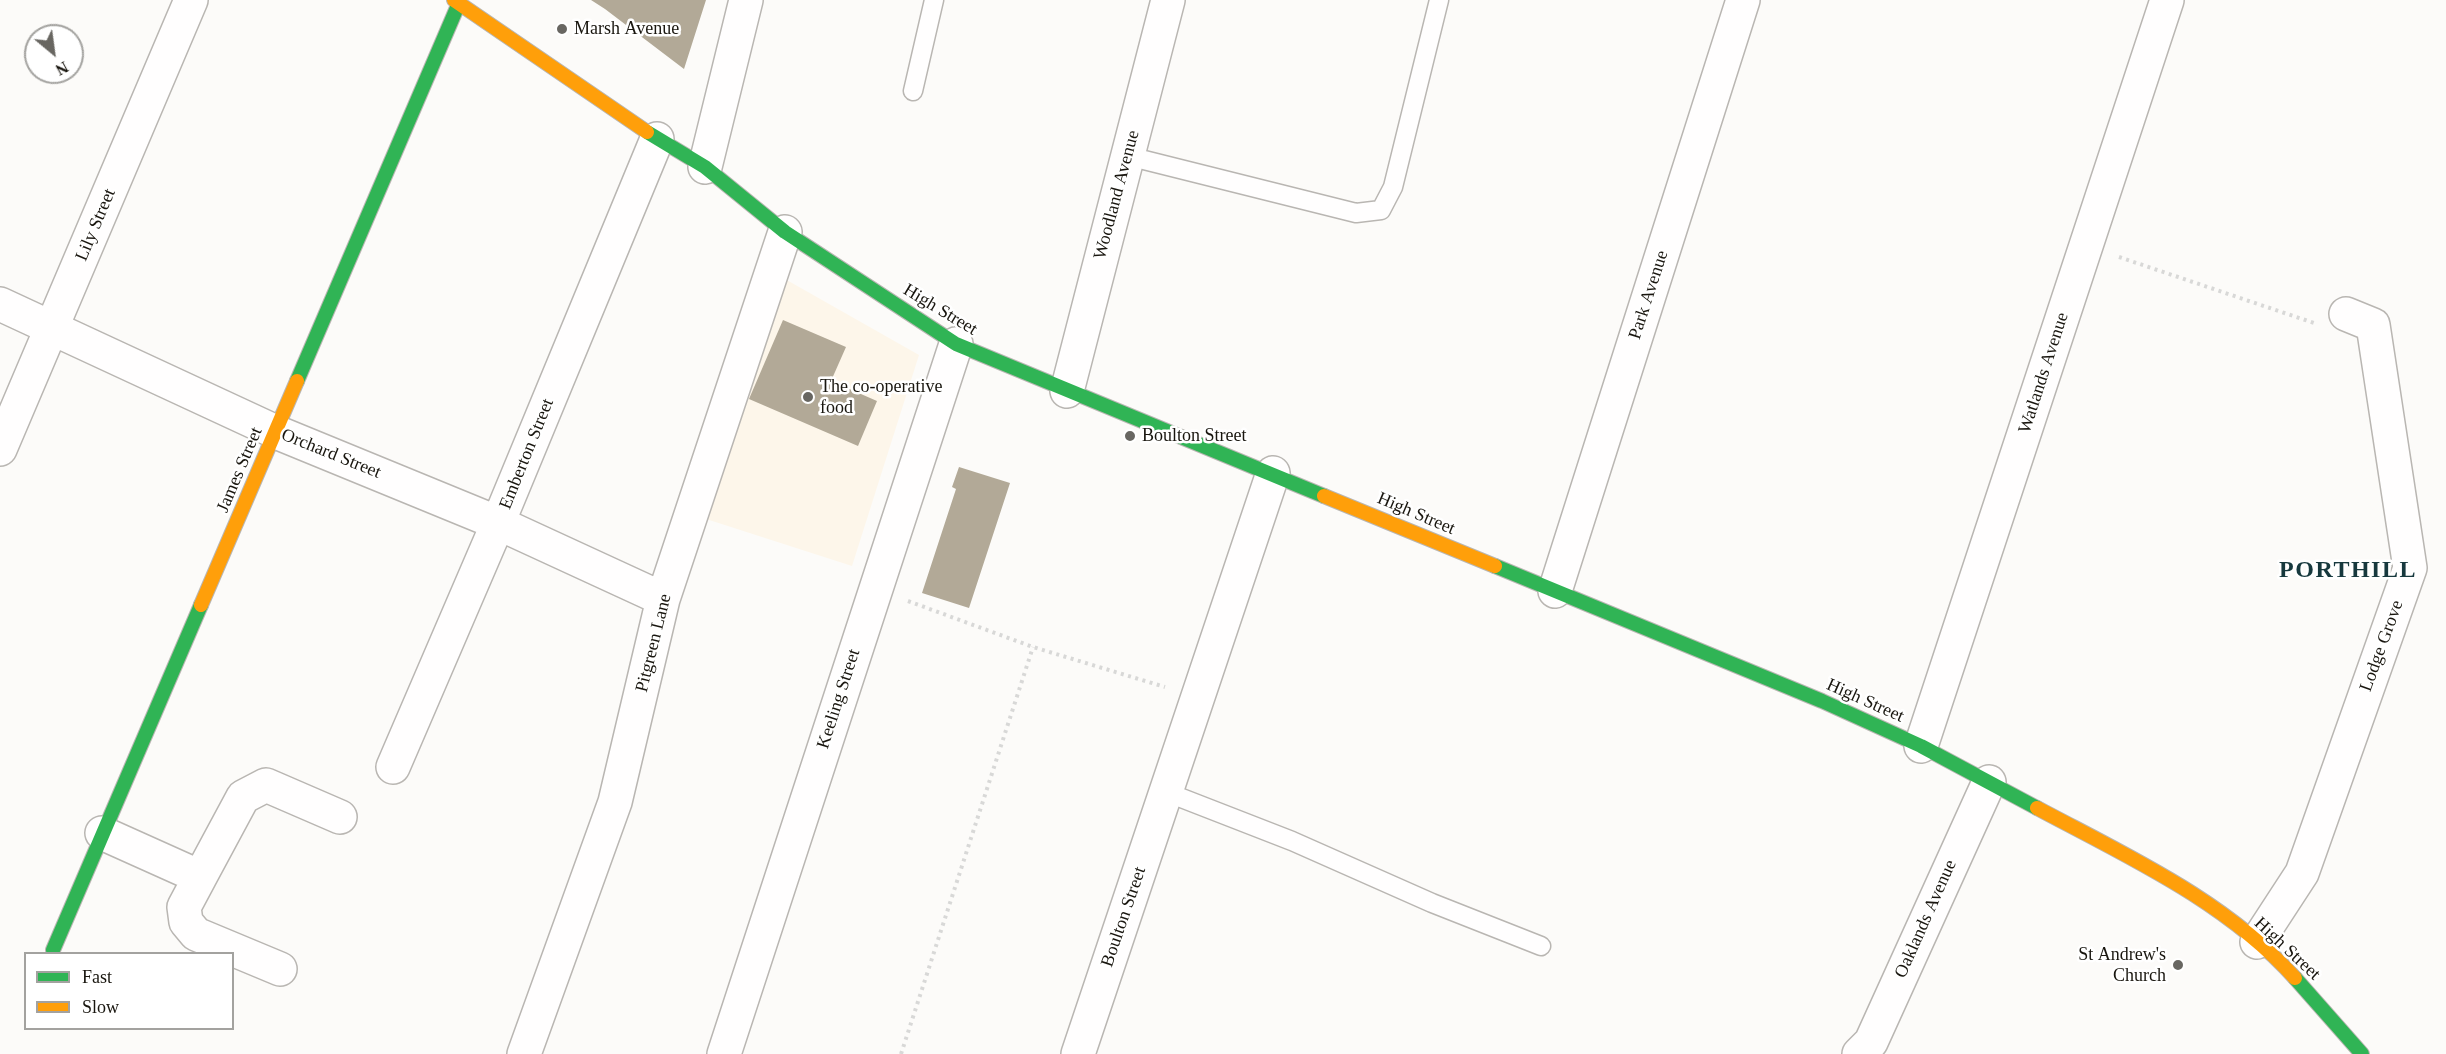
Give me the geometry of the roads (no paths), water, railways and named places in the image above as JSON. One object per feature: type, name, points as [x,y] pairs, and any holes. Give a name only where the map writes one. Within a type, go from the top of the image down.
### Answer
[{"type":"main road","name":"High Street","points":[[457,2],[657,139],[705,167],[785,232],[956,344],[1822,701],[1921,746],[2181,885],[2257,942],[2290,973],[2362,1054]]},
{"type":"main road","name":"James Street","points":[[53,950],[276,432],[457,2]]},
{"type":"street","name":"Lily Street","points":[[0,449],[191,0]]},
{"type":"street","points":[[705,167],[746,0]]},
{"type":"street","name":"Woodland Avenue","points":[[1067,391],[1168,0]]},
{"type":"street","name":"Park Avenue","points":[[1555,591],[1743,0]]},
{"type":"street","name":"Watlands Avenue","points":[[1921,746],[2167,0]]},
{"type":"street","name":"Emberton Street","points":[[393,767],[498,523],[657,139]]},
{"type":"street","name":"Pitgreen Lane","points":[[524,1054],[615,802],[663,599],[785,232]]},
{"type":"street","name":"Orchard Street","points":[[0,304],[276,432],[498,523],[663,599]]},
{"type":"street","name":"Lodge Grove","points":[[2257,942],[2302,873],[2410,568],[2373,325],[2346,314]]},
{"type":"street","name":"Keeling Street","points":[[724,1054],[956,344]]},
{"type":"street","name":"Boulton Street","points":[[1078,1054],[1272,473]]},
{"type":"street","name":"Oaklands Avenue","points":[[1859,1054],[1871,1042],[1989,782]]},
{"type":"street","points":[[280,969],[196,934],[186,922],[184,908],[243,797],[266,785],[340,817]]},
{"type":"street","points":[[102,833],[200,877]]},
{"type":"lane","points":[[913,91],[934,0]]},
{"type":"lane","points":[[1128,156],[1356,213],[1381,210],[1393,187],[1439,0]]},
{"type":"lane","points":[[1166,792],[1292,841],[1432,903],[1541,946]]},
{"type":"place","name":"Marsh Avenue","points":[[562,29]]},
{"type":"place","name":"The co-operative food","points":[[808,397]]},
{"type":"place","name":"Boulton Street","points":[[1130,436]]},
{"type":"place","name":"St Andrew's Church","points":[[2178,965]]},
{"type":"district","name":"PORTHILL","points":[[2348,571]]}]
